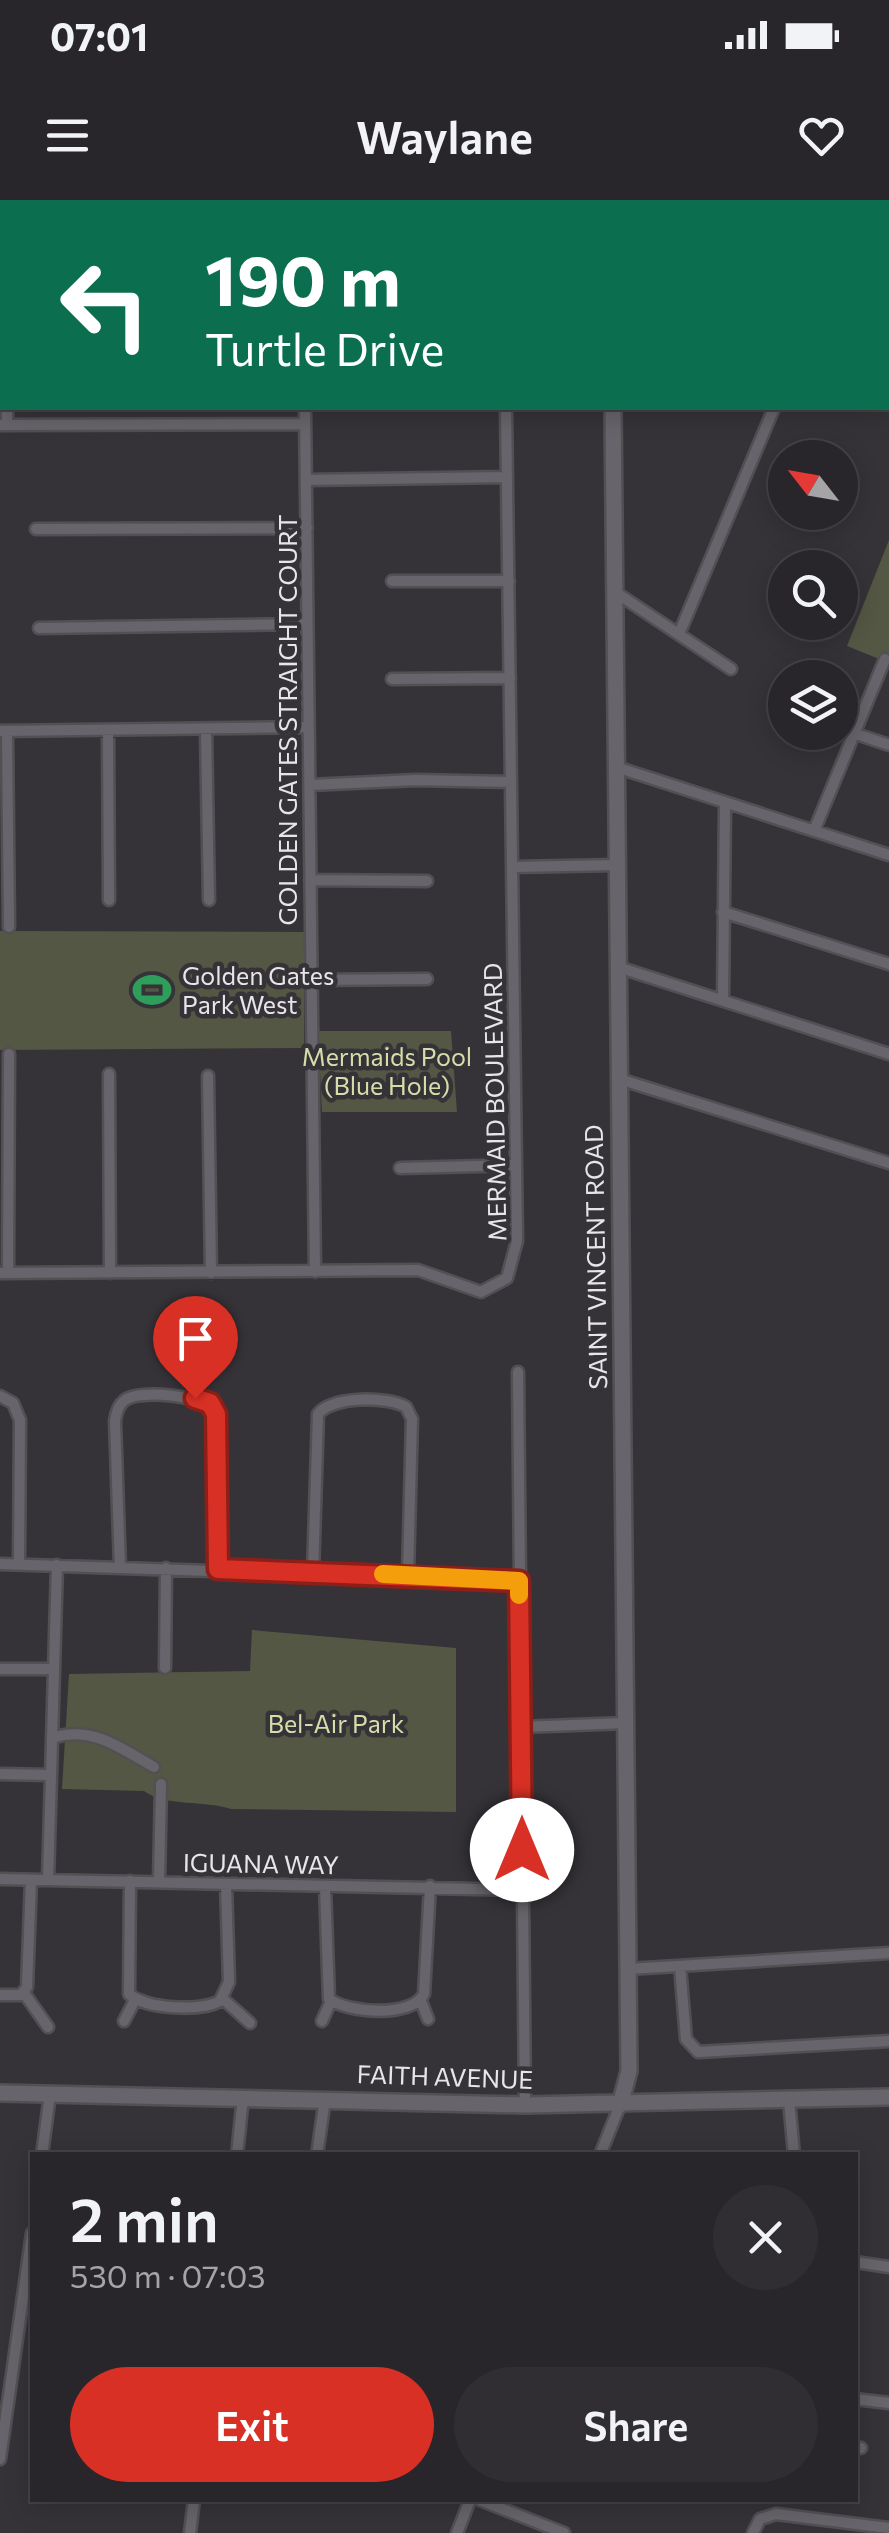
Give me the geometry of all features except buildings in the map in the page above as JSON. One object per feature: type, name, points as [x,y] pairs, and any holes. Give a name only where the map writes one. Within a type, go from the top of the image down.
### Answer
[{"type":"street","points":[[105,410],[105,422]]},
{"type":"street","points":[[204,410],[204,420]]},
{"type":"street","name":"GOLDEN GATES STRAIGHT COURT","points":[[305,410],[315,1272]]},
{"type":"street","name":"MERMAID BOULEVARD","points":[[4,1273],[426,1270],[470,1290],[495,1288],[507,1278],[517,1249],[506,410]]},
{"type":"street","name":"SAINT VINCENT ROAD","points":[[613,410],[628,1970],[628,2071],[620,2105]]},
{"type":"street","points":[[679,634],[773,410]]},
{"type":"street","points":[[4,425],[204,420],[305,424]]},
{"type":"street","points":[[306,480],[506,477]]},
{"type":"street","points":[[36,529],[307,528]]},
{"type":"street","points":[[392,582],[509,581]]},
{"type":"street","points":[[615,592],[731,670]]},
{"type":"street","points":[[39,628],[307,624]]},
{"type":"street","points":[[858,722],[884,660]]},
{"type":"street","points":[[392,679],[510,678]]},
{"type":"street","points":[[10,927],[4,731],[206,732],[308,727]]},
{"type":"street","points":[[108,730],[109,900]]},
{"type":"street","points":[[206,732],[209,900]]},
{"type":"street","points":[[858,736],[889,745]]},
{"type":"street","points":[[814,831],[847,750]]},
{"type":"street","points":[[616,767],[889,855]]},
{"type":"street","points":[[310,786],[416,780],[511,782]]},
{"type":"street","points":[[723,1000],[725,802]]},
{"type":"street","points":[[513,866],[616,865]]},
{"type":"street","points":[[310,880],[427,880]]},
{"type":"street","points":[[723,912],[889,964]]},
{"type":"street","points":[[618,967],[889,1054]]},
{"type":"street","points":[[310,980],[427,979]]},
{"type":"street","points":[[4,1273],[9,1054]]},
{"type":"street","points":[[109,1074],[110,1273]]},
{"type":"street","points":[[208,1076],[210,1273]]},
{"type":"street","points":[[619,1079],[889,1164]]},
{"type":"street","points":[[400,1168],[515,1165]]},
{"type":"street","points":[[518,1372],[526,2105]]},
{"type":"street","points":[[0,1396],[13,1403],[20,1420],[19,1564]]},
{"type":"street","points":[[120,1567],[115,1416],[129,1397],[153,1396],[198,1398],[215,1410],[218,1569]]},
{"type":"street","points":[[314,1573],[318,1414],[331,1404],[389,1401],[406,1408],[412,1419],[408,1574]]},
{"type":"street","points":[[0,1564],[408,1574],[519,1581]]},
{"type":"street","points":[[48,1880],[57,1565]]},
{"type":"street","points":[[165,1668],[166,1568]]},
{"type":"street","points":[[0,1669],[54,1670]]},
{"type":"street","points":[[522,1727],[626,1723]]},
{"type":"street","points":[[52,1738],[82,1732],[99,1736],[154,1766]]},
{"type":"street","points":[[0,1774],[51,1776]]},
{"type":"street","points":[[159,1882],[162,1784]]},
{"type":"street","name":"IGUANA WAY","points":[[0,1879],[522,1890]]},
{"type":"street","points":[[31,1880],[24,1993],[48,2027]]},
{"type":"street","points":[[130,1881],[127,1985],[135,2000]]},
{"type":"street","points":[[135,2000],[206,2007],[222,1998],[229,1982],[226,1884]]},
{"type":"street","points":[[322,2021],[331,2002],[325,1987],[325,1886]]},
{"type":"street","points":[[428,2019],[421,2001],[430,1886]]},
{"type":"street","points":[[628,1970],[889,1953]]},
{"type":"street","points":[[680,1966],[686,2039],[698,2052],[889,2042]]},
{"type":"street","points":[[0,1996],[24,1993]]},
{"type":"street","points":[[222,1998],[250,2023]]},
{"type":"street","points":[[124,2022],[135,2000]]},
{"type":"street","points":[[331,2002],[404,2010],[421,2001]]},
{"type":"street","name":"FAITH AVENUE","points":[[0,2093],[526,2105],[889,2096]]},
{"type":"street","points":[[42,2152],[50,2094]]},
{"type":"street","points":[[237,2152],[243,2097]]},
{"type":"street","points":[[317,2152],[325,2099]]},
{"type":"street","points":[[789,2100],[794,2152]]},
{"type":"street","points":[[601,2152],[620,2105]]},
{"type":"street","points":[[0,2458],[30,2246]]},
{"type":"street","points":[[858,2263],[889,2268]]},
{"type":"street","points":[[858,2399],[889,2403]]},
{"type":"street","points":[[190,2533],[194,2502]]},
{"type":"street","points":[[457,2533],[469,2502]]},
{"type":"street","points":[[485,2502],[564,2533]]},
{"type":"street","points":[[753,2533],[760,2519],[776,2514],[889,2528]]},
{"type":"green space","points":[[889,540],[889,663],[847,646],[849,640],[858,640],[858,618]]},
{"type":"green space","name":"Golden Gates Park West","points":[[0,931],[304,932],[304,1048],[0,1050]]},
{"type":"green space","name":"Mermaids Pool (Blue Hole)","points":[[318,1031],[451,1031],[457,1112],[322,1112]]},
{"type":"green space","name":"Bel-Air Park","points":[[252,1630],[456,1648],[456,1812],[231,1809],[163,1799],[144,1791],[62,1789],[69,1674],[250,1671]]},
{"type":"slow traffic","points":[[383,1574],[519,1581],[519,1595]]},
{"type":"place","name":"Golden Gates Park West","points":[[152,990]]},
{"type":"route","points":[[195,1398],[210,1403],[216,1414],[218,1569],[519,1581],[522,1850]]}]
